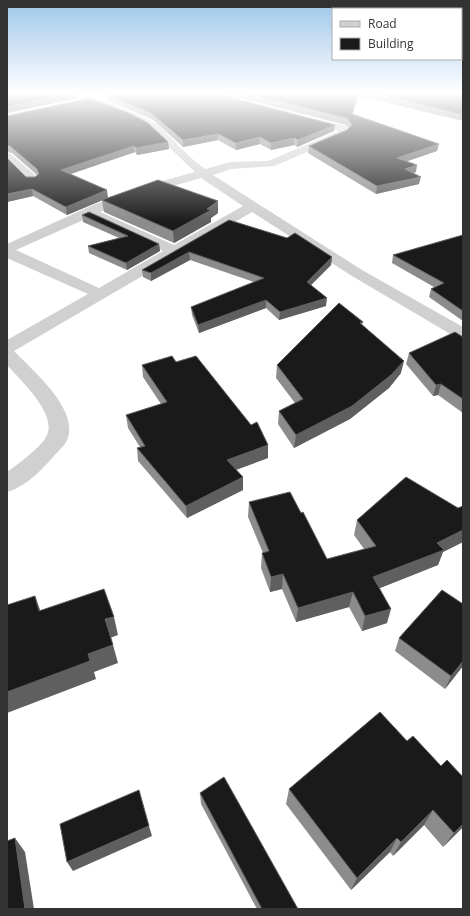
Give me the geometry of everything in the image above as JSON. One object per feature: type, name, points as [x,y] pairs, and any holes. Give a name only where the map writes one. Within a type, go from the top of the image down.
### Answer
[{"type":"street","points":[[163,136],[187,160],[204,174],[238,190],[252,206],[357,273],[463,334]]},
{"type":"street","points":[[253,177],[270,164],[337,136]]},
{"type":"street","points":[[7,156],[33,180]]},
{"type":"street","points":[[7,250],[90,212],[148,189],[230,166],[270,164]]},
{"type":"street","points":[[7,348],[252,206]]},
{"type":"street","points":[[90,212],[175,251]]},
{"type":"street","points":[[7,250],[100,294]]},
{"type":"street","points":[[7,354],[51,403],[59,422],[57,438],[29,468],[7,484]]},
{"type":"building","points":[[7,136],[161,136],[168,142],[136,148],[134,146],[61,170],[107,190],[66,207],[32,189],[7,194],[7,158],[26,177],[35,177],[39,174],[37,169],[7,145]]},
{"type":"building","points":[[178,136],[208,136],[183,140]]},
{"type":"building","points":[[221,136],[308,136],[298,140],[294,138],[271,143],[260,137],[236,143]]},
{"type":"building","points":[[333,136],[415,136],[439,144],[397,158],[417,165],[405,169],[421,177],[377,186],[309,146]]},
{"type":"building","points":[[158,180],[218,201],[207,209],[211,210],[173,231],[102,200]]},
{"type":"building","points":[[89,212],[159,244],[126,263],[88,246],[128,236],[82,215]]},
{"type":"building","points":[[229,220],[287,238],[295,233],[332,257],[307,282],[327,298],[280,312],[266,300],[198,325],[191,307],[264,278],[189,252],[151,273],[142,270]]},
{"type":"building","points":[[463,235],[463,311],[431,289],[444,283],[393,255]]},
{"type":"building","points":[[339,303],[363,322],[360,323],[404,361],[391,375],[352,406],[296,435],[279,411],[303,399],[277,365]]},
{"type":"building","points":[[455,332],[463,337],[463,399],[441,384],[436,385],[409,353]]},
{"type":"building","points":[[172,356],[176,362],[196,356],[251,425],[257,422],[268,445],[227,460],[243,477],[186,506],[137,448],[145,446],[126,415],[167,402],[142,365]]},
{"type":"building","points":[[406,477],[458,508],[463,506],[463,530],[437,543],[444,550],[373,577],[391,609],[365,616],[353,592],[298,608],[283,574],[271,577],[262,553],[269,551],[249,502],[290,492],[301,513],[303,512],[327,559],[376,546],[357,520]]},
{"type":"building","points":[[104,589],[114,617],[105,619],[113,645],[88,654],[90,661],[7,692],[7,605],[35,596],[39,611]]},
{"type":"building","points":[[442,590],[463,604],[463,661],[451,676],[399,638]]},
{"type":"building","points":[[380,712],[407,741],[413,736],[441,766],[447,760],[463,777],[463,824],[454,833],[433,810],[401,842],[397,838],[357,878],[289,789]]},
{"type":"building","points":[[224,777],[298,909],[262,909],[200,793]]},
{"type":"building","points":[[139,790],[149,826],[67,862],[60,824]]},
{"type":"building","points":[[15,838],[25,909],[7,909],[7,841]]}]
